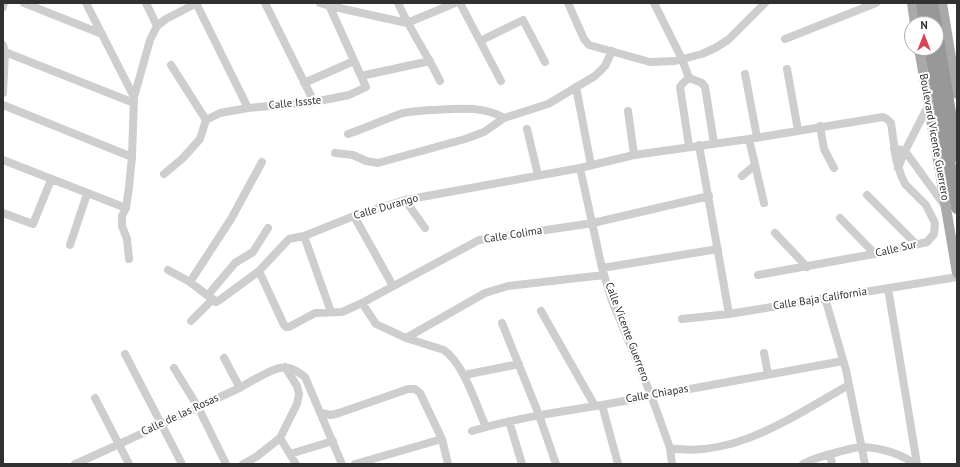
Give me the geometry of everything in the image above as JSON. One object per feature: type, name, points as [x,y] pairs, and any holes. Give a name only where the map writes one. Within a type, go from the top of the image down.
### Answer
[{"type":"highway","points":[[922,3],[924,16]]},
{"type":"highway","name":"Boulevard Vicente Guerrero","points":[[932,3],[936,16]]},
{"type":"highway","name":"Boulevard Vicente Guerrero","points":[[931,56],[951,208]]},
{"type":"highway","name":"Boulevard Vicente Guerrero","points":[[943,56],[957,156]]},
{"type":"main road","points":[[912,3],[914,16]]},
{"type":"main road","points":[[941,16],[943,3]]},
{"type":"main road","name":"Boulevard Vicente Guerrero","points":[[944,43],[957,94]]},
{"type":"main road","name":"Boulevard Vicente Guerrero","points":[[920,56],[951,208],[957,273]]},
{"type":"street","points":[[3,7],[4,3]]},
{"type":"street","points":[[24,3],[102,34]]},
{"type":"street","points":[[86,3],[134,100]]},
{"type":"street","points":[[146,3],[157,26]]},
{"type":"street","points":[[129,258],[127,240],[122,226],[122,216],[126,208],[132,157],[134,100],[150,40],[157,26],[166,19],[197,3],[248,108]]},
{"type":"street","points":[[265,3],[314,102]]},
{"type":"street","points":[[320,3],[407,23],[455,3]]},
{"type":"street","points":[[398,3],[407,23],[440,81]]},
{"type":"street","points":[[460,3],[501,82]]},
{"type":"street","points":[[568,3],[586,43],[650,62],[675,61],[702,54],[715,48],[728,40],[765,3]]},
{"type":"street","points":[[654,3],[682,59],[689,78],[702,83],[705,87],[714,143]]},
{"type":"street","points":[[785,39],[876,3]]},
{"type":"street","points":[[329,5],[361,76],[430,61]]},
{"type":"street","points":[[480,41],[523,20],[545,62]]},
{"type":"street","points":[[3,93],[4,48],[134,100]]},
{"type":"street","points":[[335,153],[378,163],[465,139],[484,132],[504,118],[548,104],[595,76],[605,66],[612,51]]},
{"type":"street","points":[[304,83],[354,61]]},
{"type":"street","points":[[164,174],[183,158],[200,139],[206,120],[171,65]]},
{"type":"street","points":[[787,69],[798,130]]},
{"type":"street","points":[[745,74],[755,165],[764,203]]},
{"type":"street","name":"Calle Issste","points":[[206,120],[220,112],[314,102],[349,95],[366,87],[361,76]]},
{"type":"street","points":[[689,78],[680,87],[689,146]]},
{"type":"street","points":[[576,87],[591,165]]},
{"type":"street","points":[[898,168],[929,104]]},
{"type":"street","points":[[3,105],[132,157]]},
{"type":"street","points":[[348,134],[415,110],[472,108],[487,110],[504,118]]},
{"type":"street","points":[[628,110],[634,155]]},
{"type":"street","name":"Calle Sur","points":[[753,138],[883,117],[891,123],[898,168],[905,184],[926,205],[935,223],[934,234],[927,242],[875,254],[758,275]]},
{"type":"street","points":[[820,126],[824,149],[834,168]]},
{"type":"street","points":[[527,129],[538,174]]},
{"type":"street","name":"Calle Durango","points":[[212,299],[221,299],[259,271],[285,242],[354,216],[405,200],[538,174],[580,168],[634,155],[753,138]]},
{"type":"street","points":[[699,145],[729,314]]},
{"type":"street","points":[[894,148],[905,152],[951,208]]},
{"type":"street","points":[[3,160],[126,208]]},
{"type":"street","points":[[190,282],[231,219],[262,162]]},
{"type":"street","points":[[742,176],[755,165]]},
{"type":"street","name":"Calle Vicente Guerrero","points":[[580,168],[603,271],[612,301],[652,395],[670,448],[672,464]]},
{"type":"street","points":[[3,213],[33,224],[51,180]]},
{"type":"street","points":[[70,244],[88,194]]},
{"type":"street","points":[[867,195],[916,244]]},
{"type":"street","name":"Calle Colima","points":[[259,271],[284,326],[289,327],[315,314],[342,312],[362,303],[479,240],[593,223],[709,196]]},
{"type":"street","points":[[405,200],[425,228]]},
{"type":"street","points":[[354,216],[393,286]]},
{"type":"street","points":[[840,218],[875,254]]},
{"type":"street","points":[[191,321],[212,299],[235,263],[253,252],[268,228]]},
{"type":"street","points":[[776,233],[807,267]]},
{"type":"street","points":[[304,236],[331,312]]},
{"type":"street","points":[[406,338],[485,293],[496,289],[603,271],[718,249]]},
{"type":"street","points":[[168,270],[190,282],[212,299]]},
{"type":"street","name":"Calle Baja California","points":[[682,320],[729,314],[957,277]]},
{"type":"street","points":[[888,288],[916,464]]},
{"type":"street","points":[[825,298],[849,385],[865,464]]},
{"type":"street","points":[[362,303],[376,324],[406,338],[444,350],[448,353],[464,375],[486,427]]},
{"type":"street","points":[[541,311],[598,405],[618,464]]},
{"type":"street","points":[[502,323],[539,415],[556,464]]},
{"type":"street","points":[[764,353],[768,374]]},
{"type":"street","points":[[125,354],[182,464]]},
{"type":"street","points":[[224,358],[240,388]]},
{"type":"street","name":"Calle Chiapas","points":[[472,431],[539,415],[843,361]]},
{"type":"street","points":[[464,375],[518,364]]},
{"type":"street","points":[[285,367],[296,370],[304,377],[342,464]]},
{"type":"street","points":[[244,464],[256,457],[280,438],[297,404],[297,386],[285,367]]},
{"type":"street","name":"Calle de las Rosas","points":[[76,464],[240,388],[278,368],[285,367]]},
{"type":"street","points":[[174,368],[198,407],[226,464]]},
{"type":"street","points":[[670,448],[685,451],[740,442],[764,432],[849,385]]},
{"type":"street","points":[[321,413],[330,415],[339,413],[408,389],[415,389],[420,393],[442,438],[448,464]]},
{"type":"street","points":[[95,398],[129,464]]},
{"type":"street","points":[[509,421],[522,464]]},
{"type":"street","points":[[280,438],[296,464]]},
{"type":"street","points":[[355,464],[442,438]]},
{"type":"street","points":[[290,454],[333,441]]},
{"type":"street","points":[[803,464],[830,454],[861,447],[890,451],[903,456],[916,464]]},
{"type":"street","points":[[830,454],[832,464]]}]
